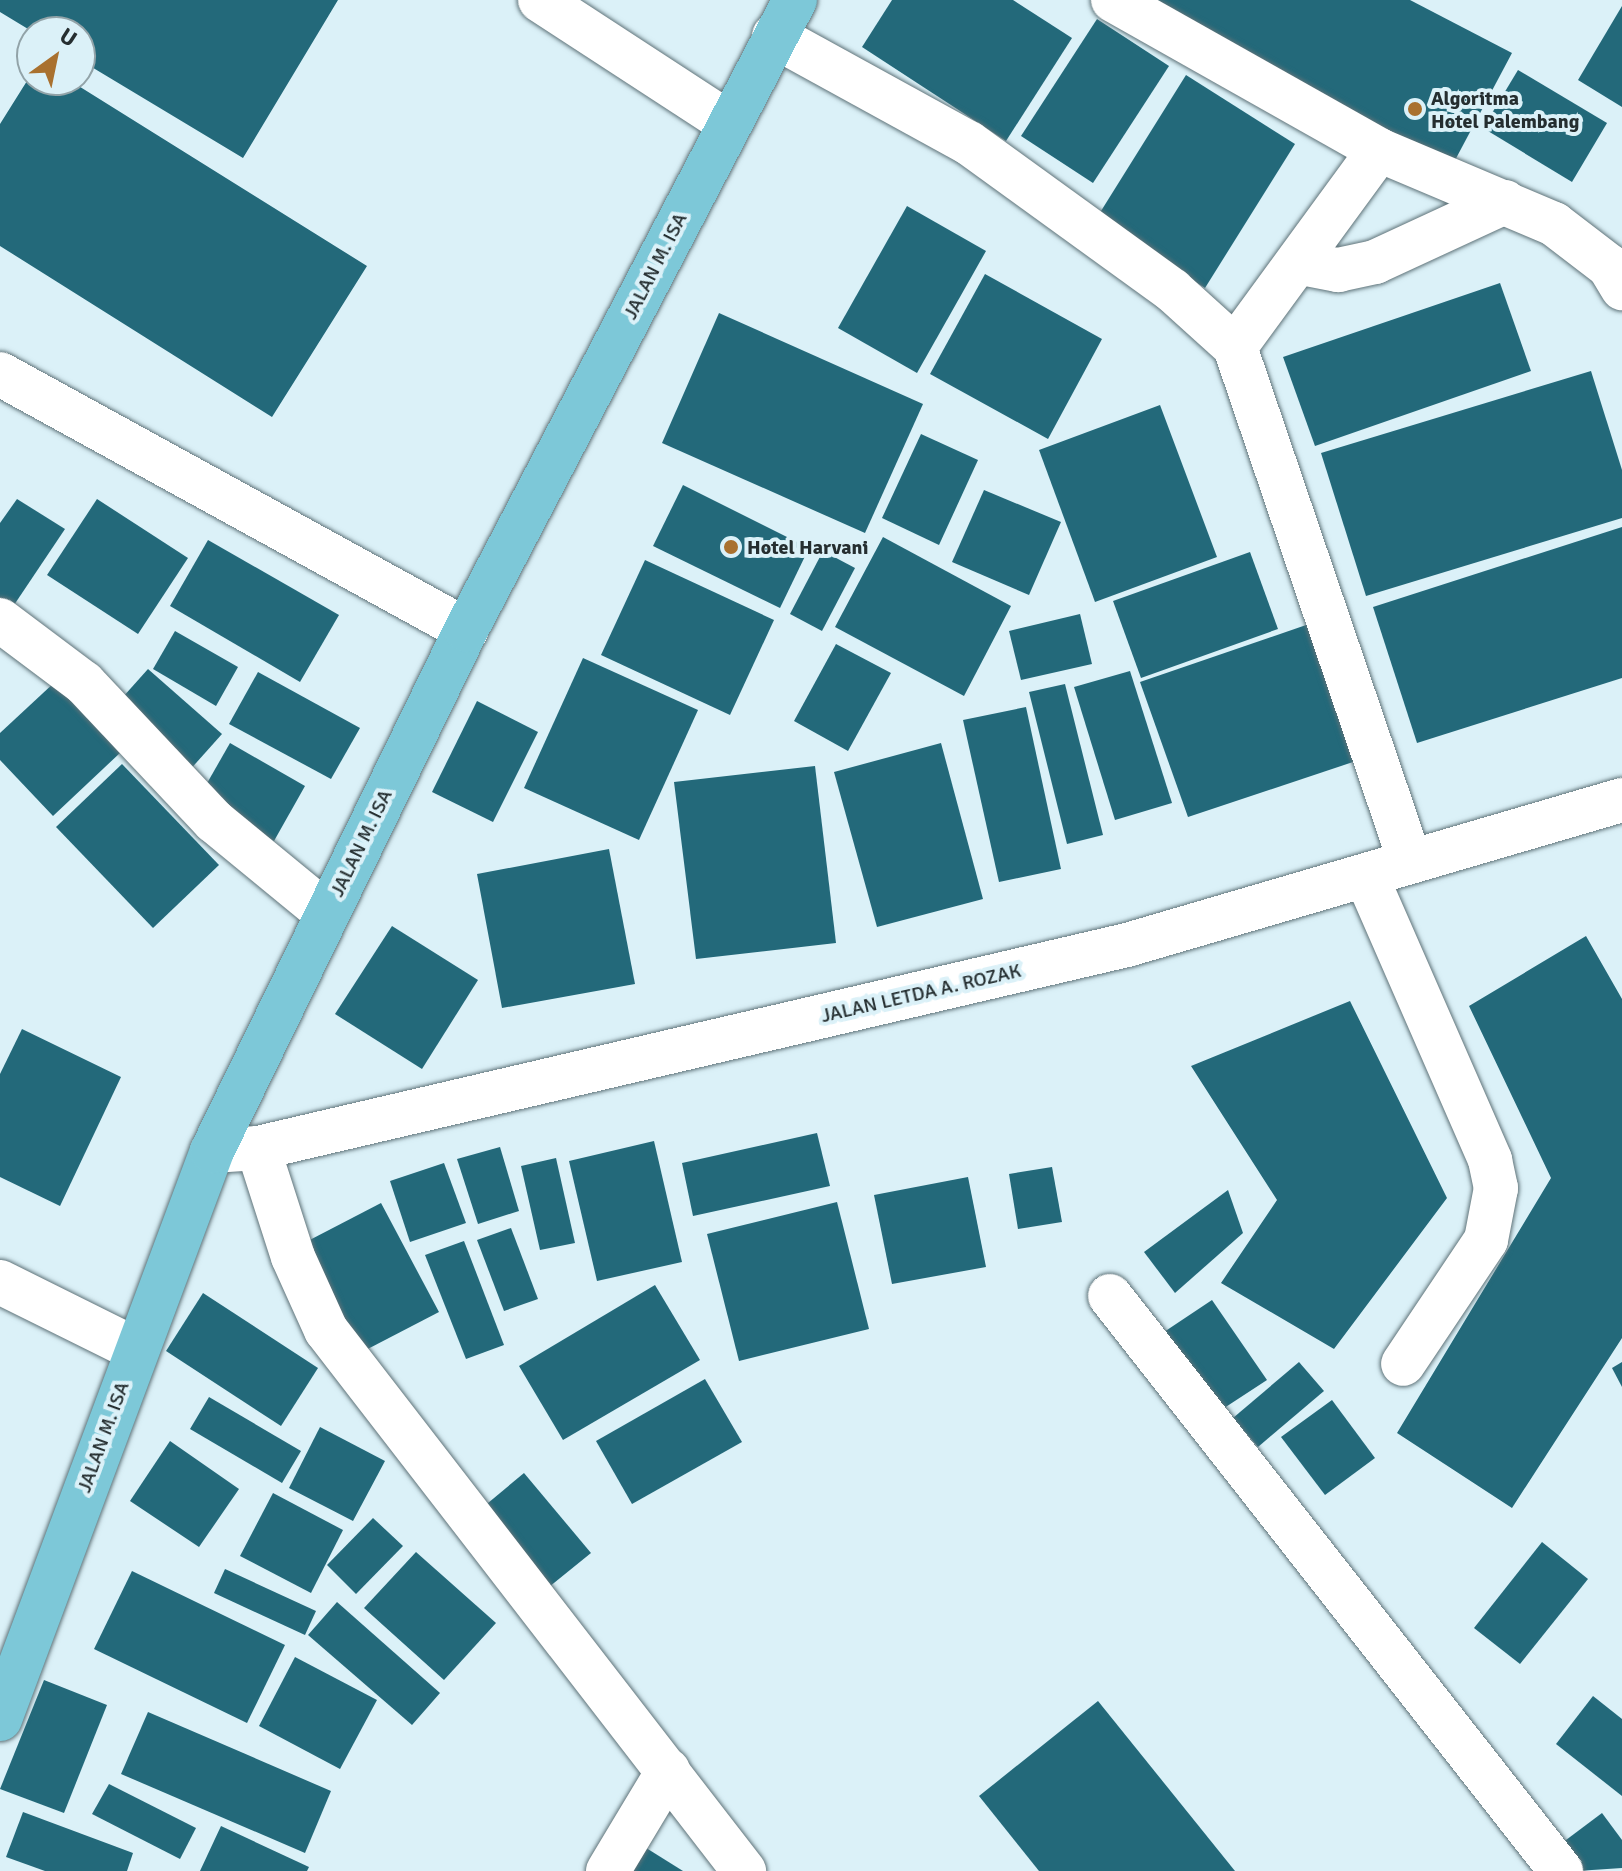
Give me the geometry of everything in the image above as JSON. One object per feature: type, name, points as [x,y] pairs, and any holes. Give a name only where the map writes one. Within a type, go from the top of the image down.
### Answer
[{"type":"main road","name":"JALAN M. ISA","points":[[0,1719],[135,1349],[212,1151],[466,630],[784,18]]},
{"type":"street","points":[[540,0],[729,123]]},
{"type":"street","points":[[1113,0],[1379,150],[1505,202],[1583,242],[1609,266],[1622,288]]},
{"type":"street","points":[[784,18],[969,143],[1172,290],[1235,347],[1410,861]]},
{"type":"street","points":[[1235,347],[1301,263],[1379,150]]},
{"type":"street","points":[[1301,263],[1338,270],[1375,262],[1505,202]]},
{"type":"street","points":[[0,374],[466,630]]},
{"type":"street","points":[[0,620],[84,683],[214,821],[326,913]]},
{"type":"street","name":"JALAN LETDA A. ROZAK","points":[[212,1151],[258,1148],[1127,945],[1367,878],[1410,861],[1622,800]]},
{"type":"street","points":[[1367,878],[1490,1160],[1496,1188],[1486,1240],[1403,1364]]},
{"type":"street","points":[[258,1148],[293,1257],[326,1330],[744,1871]]},
{"type":"street","points":[[0,1282],[135,1349]]},
{"type":"street","points":[[1110,1296],[1561,1871]]},
{"type":"street","points":[[608,1871],[668,1771]]},
{"type":"building","points":[[0,0],[338,0],[243,158],[96,70],[96,16],[16,16],[16,22],[0,12]]},
{"type":"building","points":[[892,0],[1013,0],[1072,38],[1006,141],[862,47]]},
{"type":"building","name":"Algoritma Hotel Palembang","points":[[1141,0],[1410,0],[1512,53],[1453,164]]},
{"type":"building","points":[[1622,6],[1622,107],[1578,80]]},
{"type":"building","points":[[1097,19],[1169,66],[1093,183],[1021,136]]},
{"type":"building","points":[[1518,70],[1607,123],[1572,182],[1483,128]]},
{"type":"building","points":[[1186,75],[1295,144],[1205,288],[1096,219]]},
{"type":"building","points":[[18,96],[95,96],[367,266],[272,417],[0,246],[0,124]]},
{"type":"building","points":[[907,206],[986,251],[917,373],[838,328]]},
{"type":"building","points":[[985,274],[1102,339],[1048,439],[930,374]]},
{"type":"building","points":[[1500,283],[1531,371],[1315,446],[1283,357]]},
{"type":"building","points":[[719,313],[923,404],[865,533],[662,443]]},
{"type":"building","points":[[1591,371],[1622,470],[1622,518],[1366,596],[1321,453]]},
{"type":"building","points":[[1160,405],[1217,557],[1095,602],[1039,450]]},
{"type":"building","points":[[921,434],[978,460],[939,545],[882,518]]},
{"type":"building","name":"Hotel Harvani","points":[[683,485],[809,548],[780,608],[653,546]]},
{"type":"building","points":[[984,490],[1061,522],[1029,595],[952,562]]},
{"type":"building","points":[[17,499],[65,529],[8,614],[0,608],[0,523]]},
{"type":"building","points":[[97,499],[188,558],[138,634],[47,575]]},
{"type":"building","points":[[1622,527],[1622,678],[1417,743],[1373,607]]},
{"type":"building","points":[[883,537],[1011,606],[964,696],[835,627]]},
{"type":"building","points":[[208,540],[339,615],[300,682],[170,606]]},
{"type":"building","points":[[823,551],[855,568],[822,631],[790,614]]},
{"type":"building","points":[[1250,552],[1278,629],[1141,678],[1113,601]]},
{"type":"building","points":[[645,560],[774,620],[730,715],[601,655]]},
{"type":"building","points":[[1080,614],[1092,664],[1021,680],[1009,631]]},
{"type":"building","points":[[1309,624],[1356,761],[1188,817],[1140,682]]},
{"type":"building","points":[[175,631],[238,667],[216,706],[153,669]]},
{"type":"building","points":[[836,644],[891,673],[848,751],[794,721]]},
{"type":"building","points":[[583,658],[698,710],[639,840],[524,788]]},
{"type":"building","points":[[148,669],[222,734],[188,772],[114,707]]},
{"type":"building","points":[[1130,671],[1172,803],[1115,820],[1074,687]]},
{"type":"building","points":[[258,672],[360,728],[331,779],[229,724]]},
{"type":"building","points":[[56,681],[121,752],[53,816],[0,760],[0,733]]},
{"type":"building","points":[[1065,684],[1103,835],[1067,844],[1029,692]]},
{"type":"building","points":[[477,701],[538,732],[493,822],[432,792]]},
{"type":"building","points":[[1026,707],[1061,869],[999,882],[963,720]]},
{"type":"building","points":[[230,743],[305,786],[274,841],[198,799]]},
{"type":"building","points":[[941,743],[983,899],[877,927],[834,772]]},
{"type":"building","points":[[122,764],[219,865],[153,928],[56,827]]},
{"type":"building","points":[[815,766],[836,943],[696,959],[674,782]]},
{"type":"building","points":[[609,849],[635,984],[502,1008],[477,874]]},
{"type":"building","points":[[392,926],[478,980],[422,1069],[335,1014]]},
{"type":"building","points":[[1586,936],[1622,999],[1622,1338],[1512,1508],[1397,1433],[1551,1178],[1469,1006]]},
{"type":"building","points":[[1350,1001],[1447,1198],[1334,1349],[1221,1283],[1277,1200],[1191,1066]]},
{"type":"building","points":[[22,1029],[121,1077],[60,1206],[0,1177],[0,1074]]},
{"type":"building","points":[[817,1133],[830,1186],[693,1216],[682,1163]]},
{"type":"building","points":[[654,1141],[682,1262],[597,1281],[569,1161]]},
{"type":"building","points":[[500,1147],[519,1211],[478,1224],[457,1159]]},
{"type":"building","points":[[556,1158],[575,1243],[540,1250],[521,1166]]},
{"type":"building","points":[[444,1163],[466,1223],[410,1242],[390,1181]]},
{"type":"building","points":[[1052,1167],[1062,1222],[1018,1229],[1009,1174]]},
{"type":"building","points":[[968,1177],[986,1267],[892,1284],[874,1195]]},
{"type":"building","points":[[1228,1190],[1243,1233],[1175,1293],[1144,1252]]},
{"type":"building","points":[[837,1202],[869,1329],[739,1361],[707,1234]]},
{"type":"building","points":[[381,1203],[439,1312],[360,1353],[302,1244]]},
{"type":"building","points":[[511,1228],[538,1299],[504,1311],[477,1240]]},
{"type":"building","points":[[464,1241],[504,1345],[466,1359],[425,1255]]},
{"type":"building","points":[[655,1285],[700,1360],[563,1440],[519,1366]]},
{"type":"building","points":[[203,1293],[318,1368],[281,1426],[166,1351]]},
{"type":"building","points":[[1212,1300],[1267,1380],[1218,1412],[1164,1332]]},
{"type":"building","points":[[1299,1362],[1324,1391],[1258,1447],[1233,1418]]},
{"type":"building","points":[[1622,1362],[1622,1387],[1612,1368]]},
{"type":"building","points":[[705,1379],[742,1442],[632,1504],[596,1441]]},
{"type":"building","points":[[209,1397],[301,1451],[282,1483],[190,1429]]},
{"type":"building","points":[[1332,1400],[1375,1458],[1325,1495],[1281,1437]]},
{"type":"building","points":[[320,1427],[385,1461],[353,1521],[289,1488]]},
{"type":"building","points":[[170,1441],[239,1489],[199,1547],[130,1501]]},
{"type":"building","points":[[524,1473],[591,1553],[549,1587],[482,1508]]},
{"type":"building","points":[[273,1493],[343,1530],[311,1593],[240,1556]]},
{"type":"building","points":[[373,1518],[403,1546],[356,1594],[327,1565]]},
{"type":"building","points":[[1542,1542],[1588,1579],[1520,1664],[1474,1628]]},
{"type":"building","points":[[416,1552],[496,1623],[444,1680],[364,1608]]},
{"type":"building","points":[[225,1569],[316,1611],[305,1635],[214,1593]]},
{"type":"building","points":[[132,1571],[285,1645],[247,1723],[94,1649]]},
{"type":"building","points":[[337,1602],[440,1693],[412,1725],[308,1635]]},
{"type":"building","points":[[295,1657],[377,1700],[340,1769],[259,1726]]},
{"type":"building","points":[[44,1680],[107,1705],[64,1813],[0,1789]]},
{"type":"building","points":[[1593,1696],[1622,1719],[1622,1796],[1556,1744]]},
{"type":"building","points":[[1098,1701],[1235,1871],[1039,1871],[979,1796]]},
{"type":"building","points":[[148,1712],[331,1791],[305,1853],[121,1774]]},
{"type":"building","points":[[109,1784],[196,1828],[180,1859],[92,1814]]},
{"type":"building","points":[[23,1812],[133,1853],[127,1871],[45,1871],[6,1857]]},
{"type":"building","points":[[1602,1813],[1622,1840],[1622,1868],[1577,1871],[1558,1846]]},
{"type":"building","points":[[221,1826],[309,1867],[307,1871],[200,1871]]},
{"type":"building","points":[[643,1846],[683,1871],[628,1871]]},
{"type":"place","name":"Algoritma Hotel Palembang","points":[[1415,109]]},
{"type":"place","name":"Hotel Harvani","points":[[731,547]]}]
